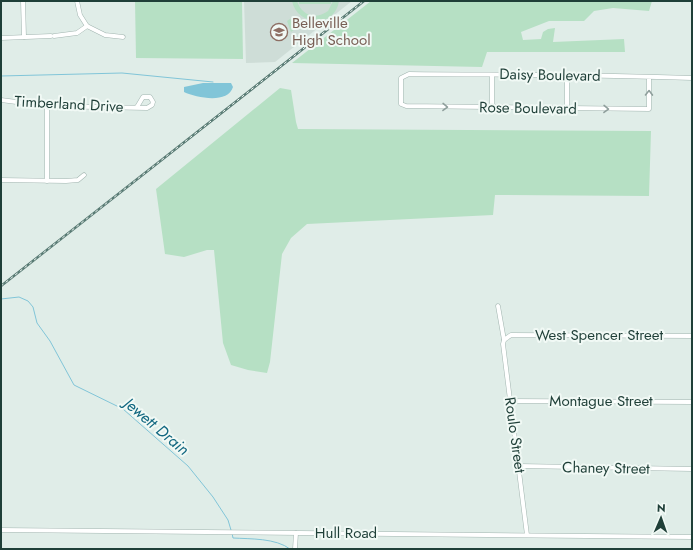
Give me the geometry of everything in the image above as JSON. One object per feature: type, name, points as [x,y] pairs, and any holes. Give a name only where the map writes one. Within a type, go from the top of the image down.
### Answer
[{"type":"street","points":[[23,1],[24,37]]},
{"type":"street","points":[[77,1],[80,15],[87,26],[106,35],[123,37]]},
{"type":"street","points":[[1,38],[70,35],[87,26]]},
{"type":"street","name":"Daisy Boulevard","points":[[406,106],[402,104],[400,84],[402,78],[408,74],[567,75],[692,78]]},
{"type":"street","points":[[492,74],[492,107]]},
{"type":"street","points":[[567,75],[567,109]]},
{"type":"street","name":"Rose Boulevard","points":[[406,106],[649,109],[650,77]]},
{"type":"street","name":"Timberland Drive","points":[[1,100],[47,106],[137,107]]},
{"type":"street","points":[[47,106],[48,181]]},
{"type":"street","points":[[1,180],[78,180],[84,175]]},
{"type":"street","name":"Roulo Street","points":[[498,306],[505,338],[510,401],[528,535]]},
{"type":"street","name":"West Spencer Street","points":[[505,338],[534,335],[692,336]]},
{"type":"street","name":"Montague Street","points":[[510,401],[692,402]]},
{"type":"street","name":"Chaney Street","points":[[519,466],[692,469]]},
{"type":"street","name":"Hull Road","points":[[1,530],[692,537]]},
{"type":"street","points":[[295,549],[296,533]]},
{"type":"shaded area","name":"Belleville High School","points":[[244,1],[352,1],[275,62],[246,63]]},
{"type":"green space","points":[[135,1],[242,1],[243,59],[136,58]]},
{"type":"green space","points":[[292,1],[297,1],[302,10],[314,16],[328,11],[333,1],[339,1],[336,10],[331,16],[324,20],[316,21],[301,15],[295,9]]},
{"type":"green space","points":[[299,1],[331,1],[331,4],[299,4]]},
{"type":"green space","points":[[371,1],[652,1],[649,11],[613,8],[594,11],[584,21],[549,21],[521,32],[523,40],[541,39],[543,32],[548,29],[555,28],[553,42],[624,39],[625,52],[487,52],[482,67],[292,63]]},
{"type":"green space","points":[[290,19],[299,26],[291,32],[287,21]]},
{"type":"green space","points":[[280,88],[291,90],[298,129],[651,131],[649,196],[495,195],[493,215],[307,224],[291,238],[282,254],[270,362],[267,373],[248,370],[231,365],[223,343],[214,250],[207,250],[184,257],[165,254],[156,189]]},
{"type":"water","points":[[203,83],[231,83],[233,87],[225,96],[219,98],[204,98],[184,92],[184,87]]},
{"type":"waterway","points":[[1,76],[122,73],[213,82]]},
{"type":"waterway","name":"Jewett Drain","points":[[1,299],[19,297],[28,301],[33,307],[37,323],[50,341],[74,385],[123,409],[188,466],[213,497],[228,520],[231,530]]},
{"type":"waterway","name":"Jewett Drain","points":[[232,533],[233,538],[270,541],[284,545],[290,549]]},
{"type":"railway","points":[[1,286],[364,1]]},
{"type":"place","name":"Belleville High School","points":[[279,32]]}]
